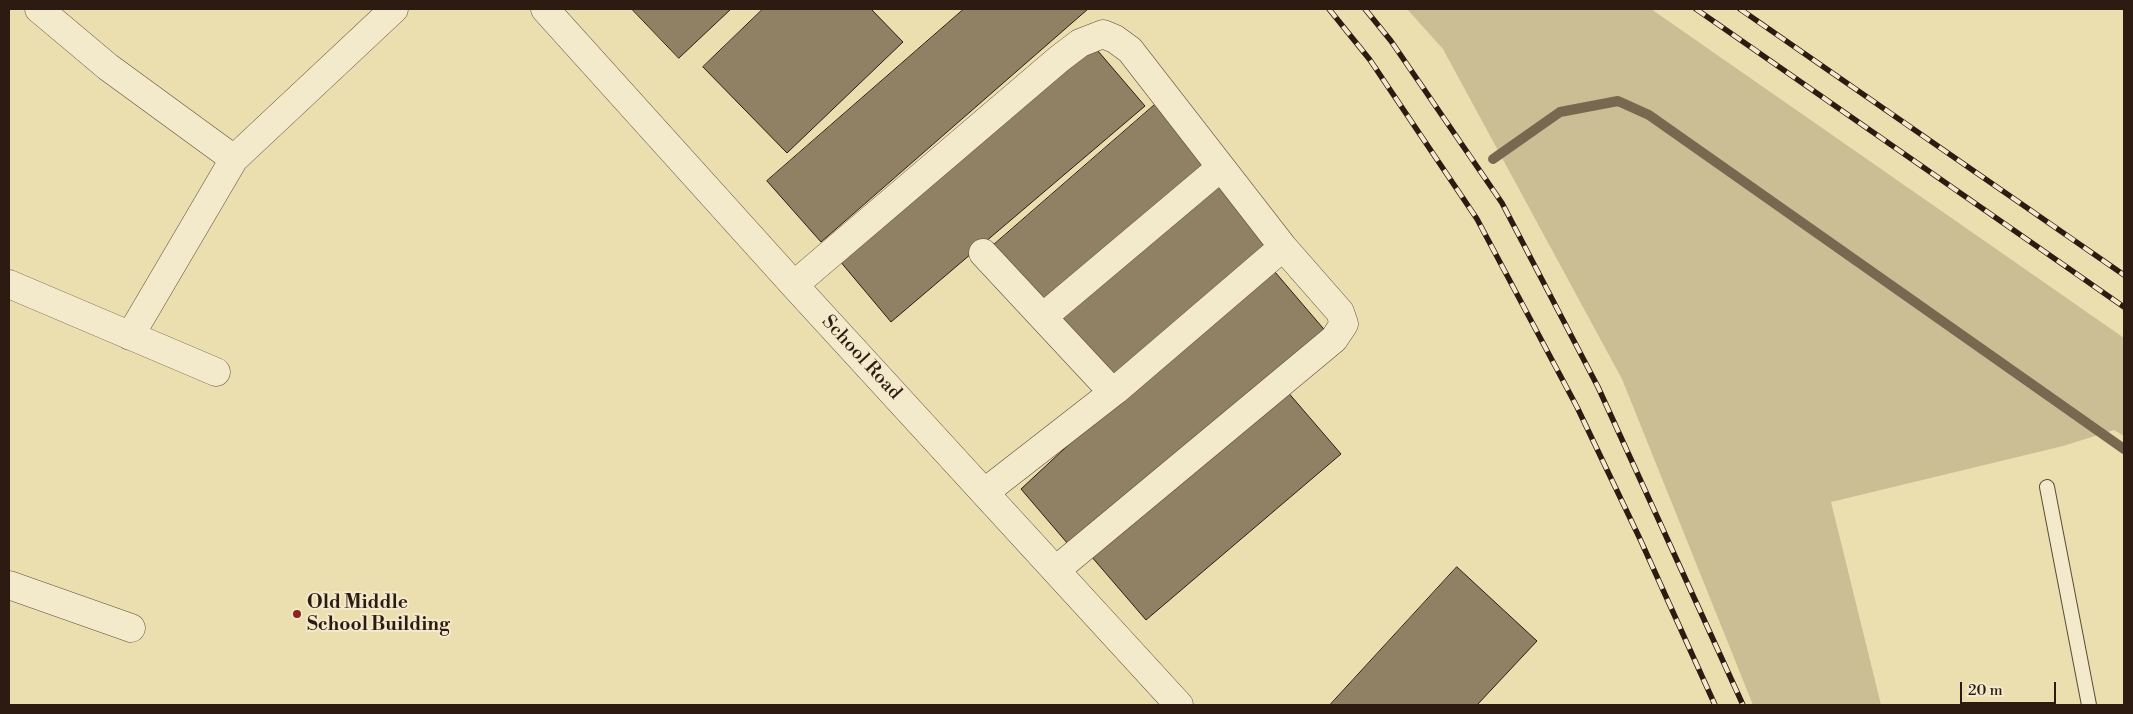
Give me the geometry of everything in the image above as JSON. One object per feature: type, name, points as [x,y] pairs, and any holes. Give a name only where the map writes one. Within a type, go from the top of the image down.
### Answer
[{"type":"street","points":[[39,9],[108,67],[234,159]]},
{"type":"street","points":[[130,336],[234,159],[394,9]]},
{"type":"street","name":"School Road","points":[[545,9],[794,285],[1179,705]]},
{"type":"street","points":[[794,285],[1080,43],[1103,34],[1115,39],[1130,50],[1283,247],[1340,312],[1344,324],[1334,339],[1056,570]]},
{"type":"street","points":[[1043,317],[1220,168]]},
{"type":"street","points":[[985,492],[1116,390],[1283,247]]},
{"type":"street","points":[[983,253],[1105,384],[1116,390]]},
{"type":"street","points":[[9,284],[216,372]]},
{"type":"street","points":[[9,586],[131,628]]},
{"type":"lane","points":[[2047,487],[2089,705]]},
{"type":"shaded area","points":[[1407,9],[1651,9],[2124,338],[2124,436],[2114,430],[2063,446],[1831,502],[1881,705],[1753,705],[1622,379],[1443,49]]},
{"type":"building","points":[[632,9],[731,9],[679,58]]},
{"type":"building","points":[[763,9],[871,9],[903,42],[787,153],[703,67]]},
{"type":"building","points":[[964,9],[1088,9],[821,242],[767,181]]},
{"type":"building","points":[[1092,44],[1145,106],[891,322],[839,260]]},
{"type":"building","points":[[1158,102],[1213,164],[1043,311],[989,249]]},
{"type":"building","points":[[1214,179],[1270,243],[1112,382],[1056,319]]},
{"type":"building","points":[[1275,272],[1328,334],[1074,551],[1021,489],[1121,396]]},
{"type":"building","points":[[1286,390],[1341,454],[1146,620],[1091,556]]},
{"type":"building","points":[[1457,567],[1537,641],[1477,705],[1330,705]]},
{"type":"waterway","points":[[1493,159],[1560,112],[1618,101],[1649,115],[2124,449]]},
{"type":"railway","points":[[1329,9],[1370,60],[1477,219],[1577,407],[1640,539],[1715,705]]},
{"type":"railway","points":[[1365,9],[1391,41],[1502,203],[1598,387],[1743,705]]},
{"type":"railway","points":[[1696,9],[2124,307]]},
{"type":"railway","points":[[1740,9],[2124,275]]},
{"type":"place","name":"Old Middle School Building","points":[[297,614]]}]
